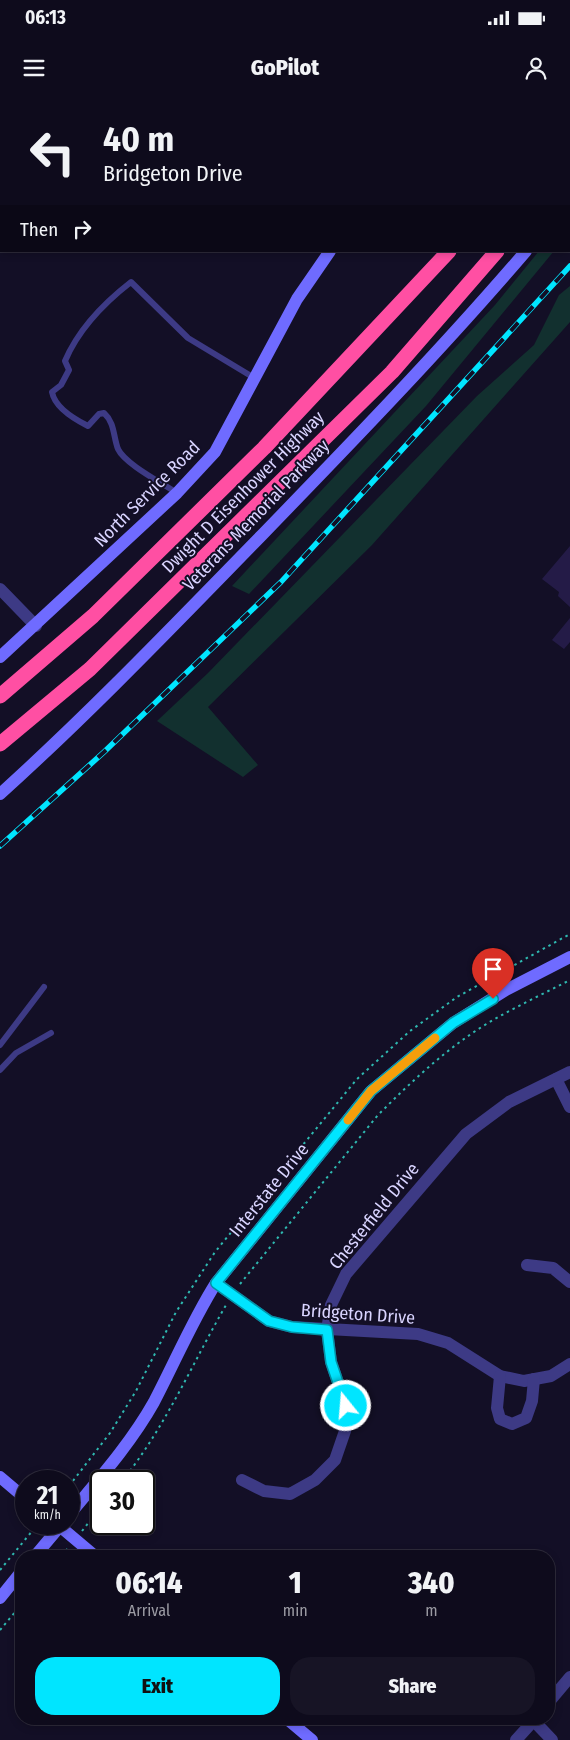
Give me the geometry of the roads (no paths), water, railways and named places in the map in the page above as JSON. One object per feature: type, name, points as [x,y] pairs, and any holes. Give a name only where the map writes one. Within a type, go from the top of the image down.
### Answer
[{"type":"highway","name":"Dwight D Eisenhower Highway","points":[[0,696],[94,616],[257,455],[448,252]]},
{"type":"highway","name":"Dwight D Eisenhower Highway","points":[[0,744],[90,670],[392,372],[496,252]]},
{"type":"street","name":"North Service Road","points":[[0,657],[178,494],[215,452],[298,299],[329,252]]},
{"type":"street","name":"Veterans Memorial Parkway","points":[[0,794],[73,726],[230,567],[430,359],[525,252]]},
{"type":"street","points":[[0,589],[36,626]]},
{"type":"street","name":"Interstate Drive","points":[[80,1502],[117,1458],[153,1403],[197,1312],[216,1283],[371,1091],[453,1023],[506,990],[570,957]]},
{"type":"street","name":"Chesterfield Drive","points":[[242,1480],[264,1492],[290,1494],[315,1480],[334,1460],[345,1432],[346,1406],[331,1362],[327,1330],[331,1305],[346,1274],[442,1159],[466,1134],[509,1102],[570,1072]]},
{"type":"street","points":[[556,1079],[570,1107]]},
{"type":"street","points":[[527,1265],[553,1268],[570,1282]]},
{"type":"street","name":"Bridgeton Drive","points":[[216,1283],[269,1321],[292,1327],[418,1334],[448,1343],[500,1376],[524,1381],[534,1380],[551,1376],[570,1364]]},
{"type":"street","points":[[500,1376],[497,1408],[500,1419],[512,1424],[526,1418],[532,1402],[534,1380]]},
{"type":"street","points":[[0,1477],[15,1490]]},
{"type":"street","points":[[39,1550],[51,1535]]},
{"type":"street","points":[[71,1535],[88,1550]]},
{"type":"street","points":[[0,1598],[15,1579]]},
{"type":"street","points":[[555,1695],[570,1677]]},
{"type":"street","points":[[294,1725],[312,1740]]},
{"type":"street","points":[[516,1740],[530,1725]]},
{"type":"street","points":[[538,1725],[552,1740]]},
{"type":"lane","points":[[178,494],[118,450],[109,417],[104,413],[99,414],[88,426],[76,420],[54,401],[52,392],[61,385],[69,370],[65,361],[72,345],[91,319],[131,282],[188,338],[256,379]]},
{"type":"lane","points":[[0,1045],[44,987]]},
{"type":"lane","points":[[0,1070],[16,1053],[50,1033]]},
{"type":"railway","points":[[0,846],[104,752],[281,582],[570,266]]}]
